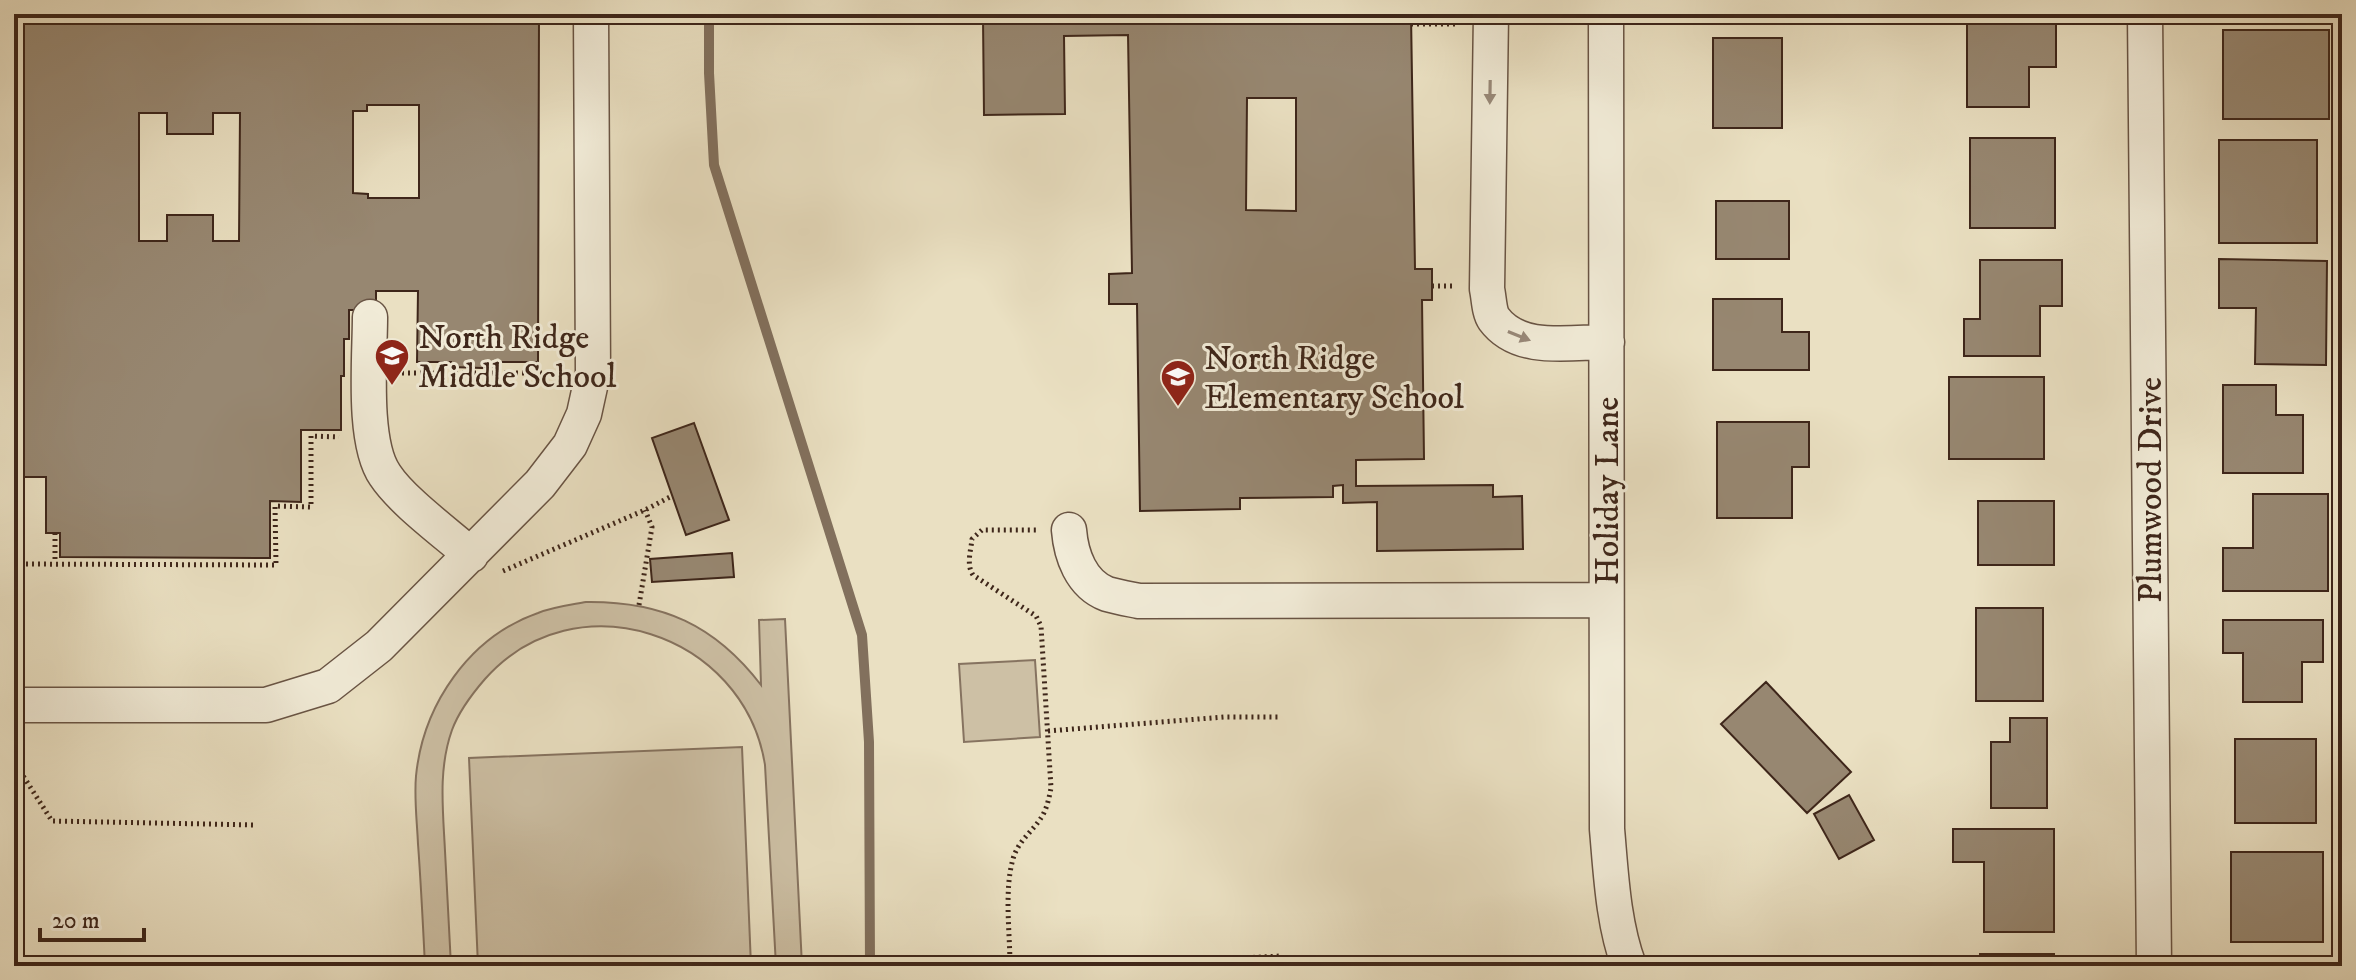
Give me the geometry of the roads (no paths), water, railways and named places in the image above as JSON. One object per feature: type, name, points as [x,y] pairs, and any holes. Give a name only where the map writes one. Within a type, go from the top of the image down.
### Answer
[{"type":"street","points":[[14,705],[266,705],[328,686],[379,646],[540,484],[570,445],[584,414],[593,373],[591,14]]},
{"type":"street","name":"Holiday Lane","points":[[1606,14],[1607,829],[1622,949],[1629,966]]},
{"type":"street","name":"Plumwood Drive","points":[[2145,14],[2154,966]]},
{"type":"street","points":[[1477,19],[1487,289],[1492,317],[1511,336],[1536,343],[1607,342]]},
{"type":"street","points":[[370,317],[374,451],[384,474],[471,555]]},
{"type":"street","points":[[1069,530],[1071,549],[1083,575],[1105,593],[1139,601],[1606,600]]},
{"type":"waterway","points":[[709,14],[714,165],[862,635],[869,742],[870,966]]},
{"type":"place","name":"North Ridge Middle School","points":[[392,387]]},
{"type":"place","name":"North Ridge Elementary School","points":[[1178,408]]}]
